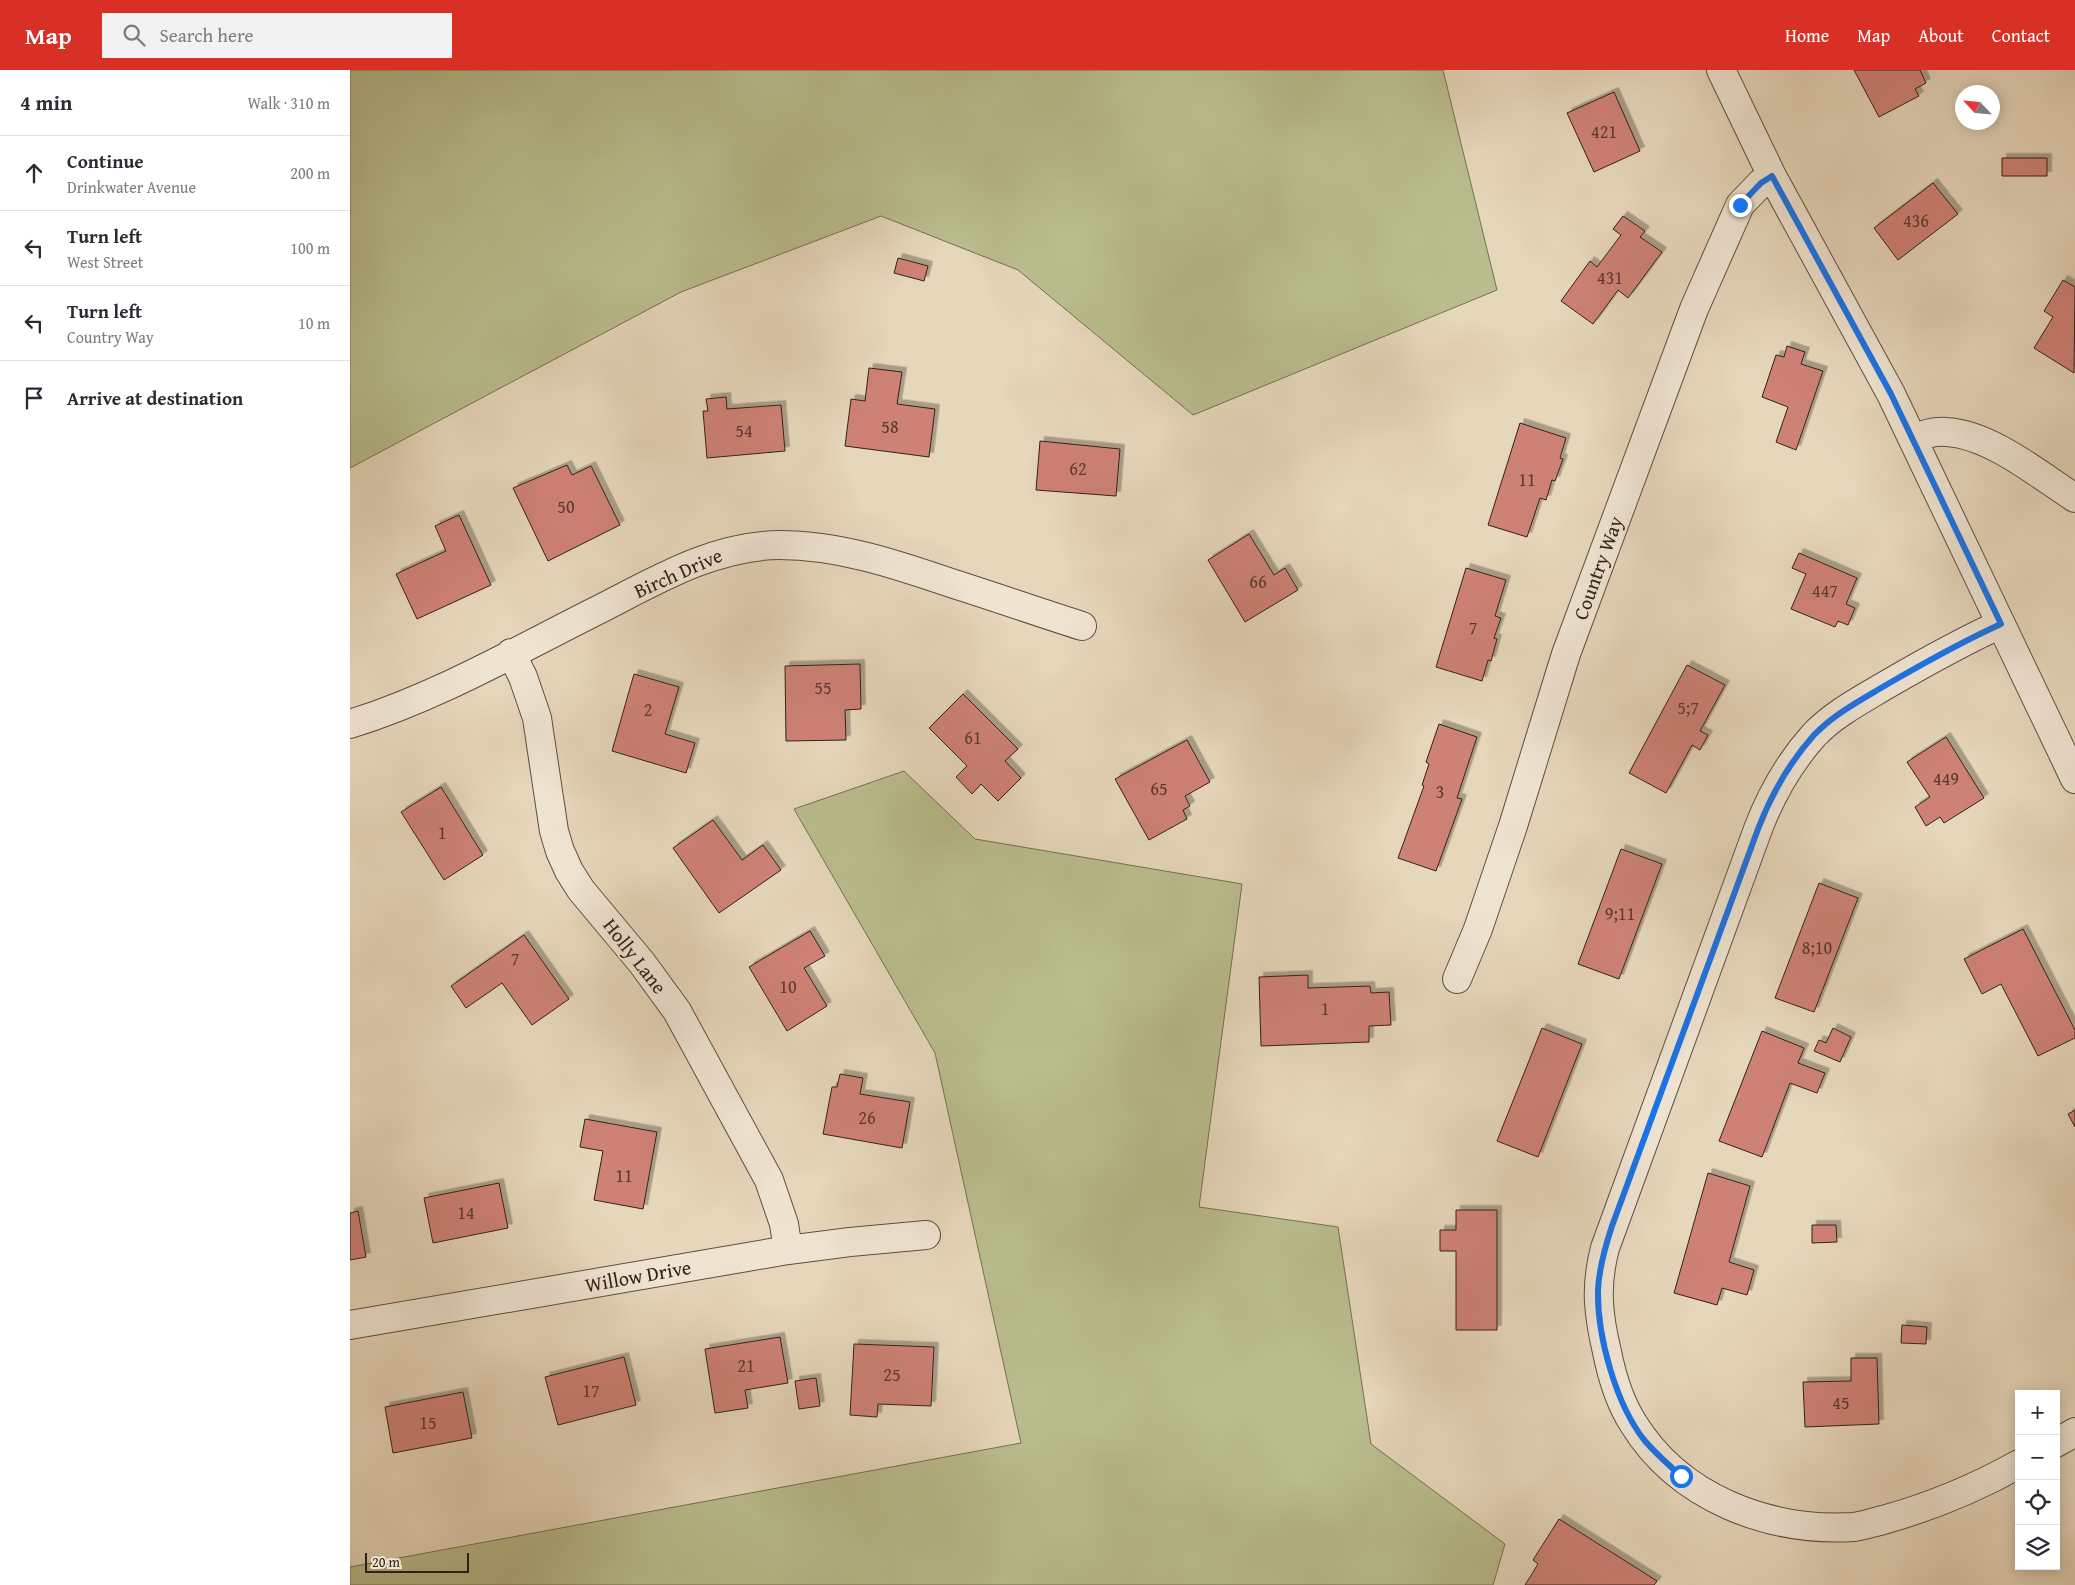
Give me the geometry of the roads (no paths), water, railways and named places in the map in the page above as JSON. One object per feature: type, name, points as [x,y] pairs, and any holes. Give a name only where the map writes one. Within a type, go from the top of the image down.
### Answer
[{"type":"street","points":[[1721,70],[1772,176],[1891,394],[2075,779]]},
{"type":"street","name":"Country Way","points":[[1458,978],[1478,929],[1513,826],[1566,654],[1694,309],[1740,205],[1761,183],[1772,176]]},
{"type":"street","points":[[1913,439],[1936,432],[1948,432],[1975,438],[2007,454],[2075,498]]},
{"type":"street","name":"Birch Drive","points":[[350,724],[428,694],[702,560],[727,551],[771,546],[808,547],[863,555],[1082,626]]},
{"type":"street","points":[[2001,624],[1958,644],[1849,706],[1816,734],[1796,757],[1775,789],[1758,829],[1610,1234],[1600,1267],[1598,1310],[1613,1379],[1632,1422],[1646,1442],[1681,1476],[1700,1491],[1765,1519],[1807,1526],[1855,1527],[1908,1513],[1990,1480],[2015,1466]]},
{"type":"street","name":"Holly Lane","points":[[512,653],[528,689],[537,718],[554,831],[569,871],[581,890],[642,962],[677,1011],[769,1180],[780,1210],[788,1250]]},
{"type":"street","name":"Willow Drive","points":[[350,1325],[788,1250],[926,1235]]},
{"type":"street","points":[[2060,1441],[2075,1432]]}]
